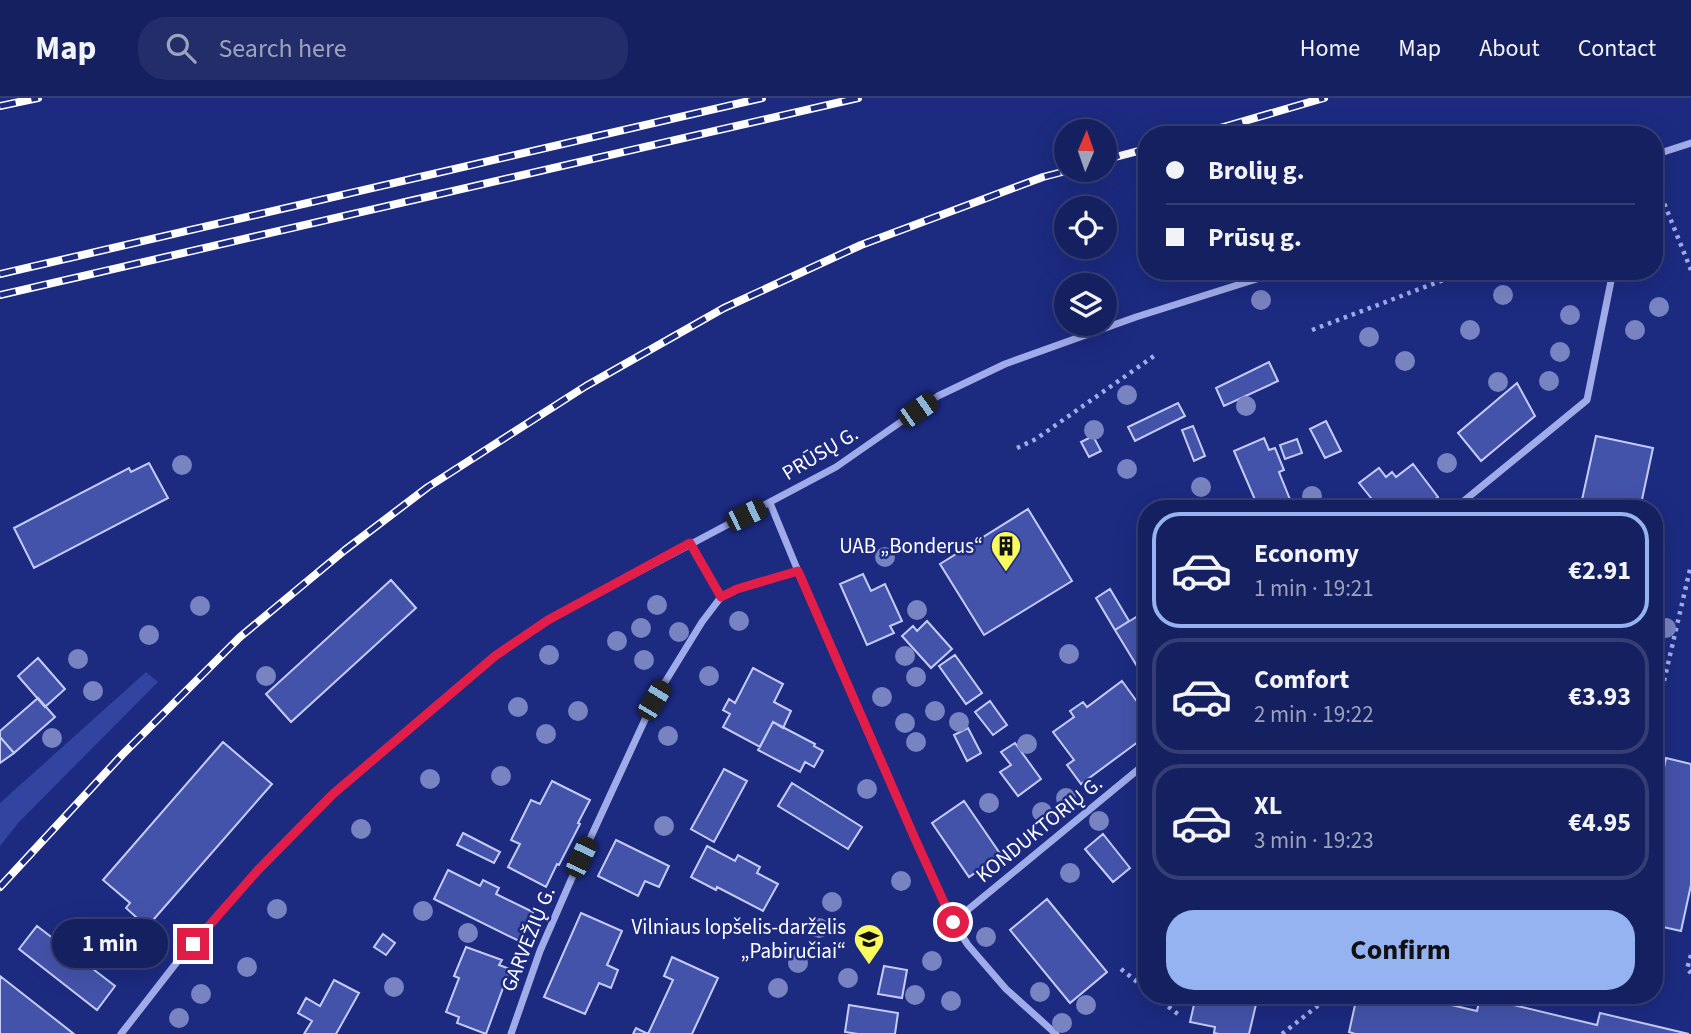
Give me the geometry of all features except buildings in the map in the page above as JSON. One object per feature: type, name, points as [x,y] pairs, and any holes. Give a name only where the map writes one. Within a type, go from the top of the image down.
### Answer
[{"type":"street","points":[[1663,152],[1691,143]]},
{"type":"street","name":"PRŪSŲ G.","points":[[121,1034],[177,962],[258,870],[333,794],[495,656],[548,620],[836,467],[938,396],[1004,364],[1136,317],[1253,280]]},
{"type":"street","points":[[1465,500],[1587,400],[1611,280]]},
{"type":"street","points":[[770,503],[953,922],[968,945],[1006,989],[1056,1034]]},
{"type":"street","points":[[690,543],[721,597],[737,589],[798,571]]},
{"type":"street","name":"GARVEŽIŲ G.","points":[[511,1034],[540,951],[654,700],[702,622],[721,597]]},
{"type":"street","name":"KONDUKTORIŲ G.","points":[[953,922],[1138,770]]},
{"type":"path","points":[[1663,200],[1691,270]]},
{"type":"path","points":[[1312,330],[1443,280]]},
{"type":"path","points":[[1017,448],[1037,439],[1154,356]]},
{"type":"path","points":[[1663,679],[1691,565]]},
{"type":"path","points":[[1691,955],[1687,969],[1691,973]]},
{"type":"path","points":[[1121,968],[1138,982]]},
{"type":"path","points":[[1165,1004],[1179,1015]]},
{"type":"path","points":[[1282,1034],[1320,1004]]},
{"type":"shaded area","points":[[146,672],[158,682],[19,822],[0,846],[0,803]]},
{"type":"railway","points":[[0,106],[38,98]]},
{"type":"railway","points":[[0,274],[762,98]]},
{"type":"railway","points":[[0,295],[858,98]]},
{"type":"railway","points":[[1227,126],[1324,98]]},
{"type":"railway","points":[[1117,157],[1138,151]]},
{"type":"railway","points":[[0,887],[122,755],[240,637],[345,550],[428,487],[586,386],[724,308],[861,245],[1054,174]]},
{"type":"place","name":"UAB „Bonderus“","points":[[1006,573]]},
{"type":"place","name":"Vilniaus lopšelis-darželis „Pabiručiai“","points":[[869,966]]},
{"type":"route","points":[[193,944],[258,870],[333,794],[495,656],[548,620],[690,543],[721,597],[737,589],[798,571],[953,922]]}]
